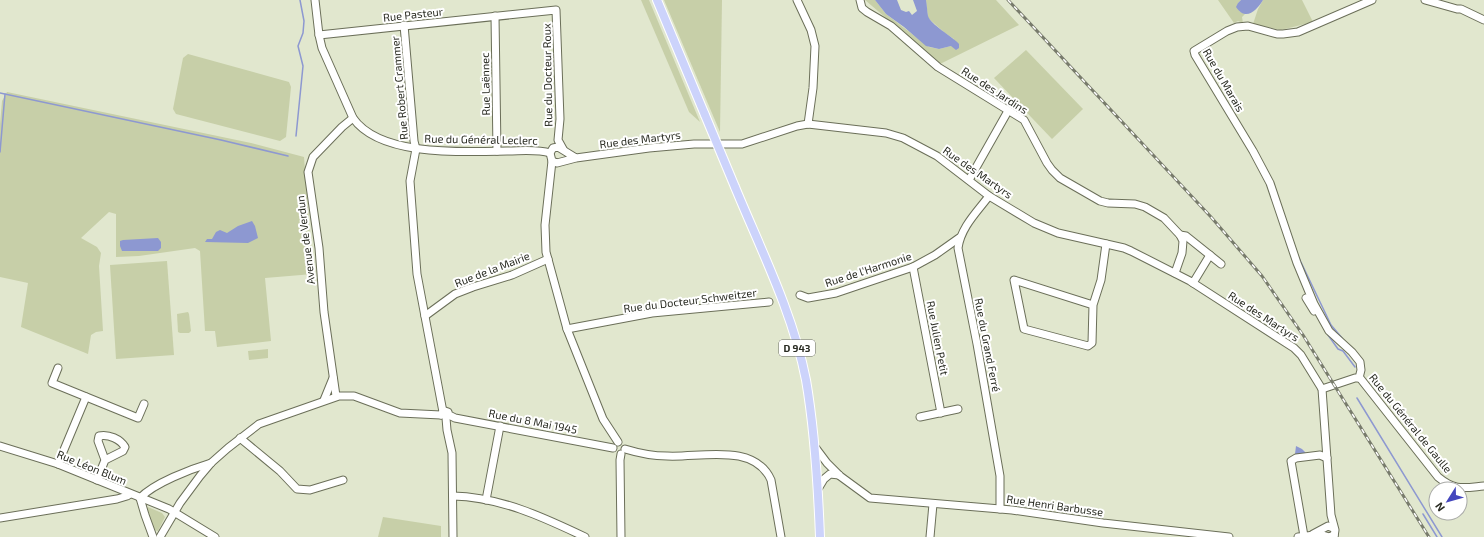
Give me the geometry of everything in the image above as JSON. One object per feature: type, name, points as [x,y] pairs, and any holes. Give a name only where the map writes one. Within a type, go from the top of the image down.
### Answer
[{"type":"main road","name":"D 943","points":[[657,0],[782,300],[794,337],[806,380],[815,447],[820,537]]},
{"type":"street","name":"Rue du Général Leclerc","points":[[315,0],[319,35],[325,55],[353,118],[363,129],[374,136],[416,149],[458,151],[534,151],[552,154]]},
{"type":"street","points":[[797,0],[811,30],[815,46],[813,88],[808,124]]},
{"type":"street","name":"Rue des Jardins","points":[[860,0],[862,8],[891,26],[938,67],[1024,120],[1047,163],[1060,178],[1100,201],[1108,203],[1136,204],[1145,207],[1164,218],[1180,235],[1186,236],[1221,264]]},
{"type":"street","name":"Rue du Marais","points":[[1324,323],[1305,283],[1270,183],[1194,51],[1221,34],[1237,27],[1248,26],[1277,34],[1298,32],[1372,0]]},
{"type":"street","points":[[1425,0],[1461,9],[1484,20]]},
{"type":"street","name":"Rue Pasteur","points":[[319,35],[556,10]]},
{"type":"street","name":"Rue du Docteur Roux","points":[[552,154],[558,140],[560,119],[556,10]]},
{"type":"street","name":"Rue Laënnec","points":[[495,16],[496,151]]},
{"type":"street","name":"Rue Robert Crammer","points":[[404,26],[414,141],[416,149],[410,180],[417,274],[452,453],[453,537]]},
{"type":"street","points":[[969,180],[1008,111]]},
{"type":"street","name":"Avenue de Verdun","points":[[331,398],[335,384],[324,312],[319,248],[308,172],[312,157],[353,118]]},
{"type":"street","name":"Rue des Martyrs","points":[[576,158],[694,144],[742,144],[797,126],[808,124],[860,129],[898,136],[937,156],[989,196],[1034,223],[1046,228],[1124,248],[1192,283],[1294,348],[1322,388],[1327,458]]},
{"type":"street","name":"Rue du Docteur Roux","points":[[558,140],[563,150]]},
{"type":"street","points":[[576,158],[558,148],[552,154],[545,225],[545,246],[567,329],[615,445],[615,453],[623,451],[667,456],[730,455],[744,456],[757,462],[767,472],[771,480],[781,537]]},
{"type":"street","points":[[551,175],[565,157],[563,150]]},
{"type":"street","points":[[552,154],[554,162],[576,158]]},
{"type":"street","points":[[959,238],[989,196]]},
{"type":"street","points":[[1174,273],[1183,247],[1180,235]]},
{"type":"street","name":"Rue de l'Harmonie","points":[[800,295],[808,298],[836,293],[913,267],[935,255],[959,238]]},
{"type":"street","name":"Rue du Grand Ferré","points":[[959,238],[958,248],[977,344],[1000,476],[1000,509]]},
{"type":"street","points":[[1093,305],[1014,280],[1024,329],[1088,346],[1092,343],[1093,305],[1101,280],[1106,244]]},
{"type":"street","points":[[1192,283],[1210,255]]},
{"type":"street","name":"Rue de la Mairie","points":[[425,316],[455,294],[512,275],[548,259]]},
{"type":"street","name":"Rue Julien Petit","points":[[913,267],[941,413]]},
{"type":"street","points":[[1306,298],[1312,309],[1333,336],[1357,358],[1361,367],[1359,378]]},
{"type":"street","name":"Rue du Docteur Schweitzer","points":[[567,329],[652,313],[768,302]]},
{"type":"street","points":[[58,368],[52,383],[138,418],[144,404]]},
{"type":"street","name":"Avenue de Verdun","points":[[331,398],[330,388],[333,378]]},
{"type":"street","name":"Rue du Général de Gaulle","points":[[1322,388],[1359,378],[1361,379],[1438,477],[1448,485],[1458,488],[1484,486]]},
{"type":"street","name":"Rue du 8 Mai 1945","points":[[331,398],[354,396],[400,413],[445,415],[500,426],[615,445]]},
{"type":"street","points":[[58,464],[86,397]]},
{"type":"street","points":[[211,463],[177,476],[147,491],[140,498],[144,516],[153,536],[161,536],[174,512],[196,480],[211,463],[258,424],[331,398]]},
{"type":"street","points":[[920,417],[958,409]]},
{"type":"street","points":[[486,500],[500,426]]},
{"type":"street","points":[[240,438],[280,471],[297,489],[310,490],[342,480]]},
{"type":"street","points":[[615,445],[624,445],[620,460],[621,537]]},
{"type":"street","name":"Rue Léon Blum","points":[[0,446],[58,464],[174,512],[215,537]]},
{"type":"street","points":[[815,447],[823,459],[840,476]]},
{"type":"street","points":[[1320,455],[1327,458],[1331,515],[1329,533],[1304,536],[1291,461],[1296,458],[1320,455]]},
{"type":"street","points":[[97,480],[105,460]]},
{"type":"street","points":[[818,489],[824,478],[830,474],[840,476]]},
{"type":"street","name":"Rue Henri Barbusse","points":[[840,476],[870,498],[879,500],[1000,509],[1103,523],[1228,537]]},
{"type":"street","points":[[0,518],[116,499],[130,494]]},
{"type":"street","points":[[453,496],[486,500],[539,515],[585,537]]},
{"type":"street","points":[[930,537],[933,504]]},
{"type":"green space","points":[[641,0],[649,0],[700,122],[689,112]]},
{"type":"green space","points":[[664,0],[722,0],[720,132]]},
{"type":"green space","points":[[865,0],[875,0],[886,14],[929,47],[939,49],[951,46],[954,39],[928,18],[926,0],[996,0],[1019,25],[940,64]]},
{"type":"green space","points":[[1218,0],[1241,0],[1238,3],[1239,11],[1245,14],[1242,17],[1243,23],[1238,21],[1234,23]]},
{"type":"green space","points":[[1263,0],[1302,0],[1313,22],[1281,30],[1253,24]]},
{"type":"green space","points":[[1026,50],[1083,109],[1052,139],[994,78]]},
{"type":"green space","points":[[188,54],[289,82],[291,87],[286,137],[280,141],[176,114],[173,109],[183,58]]},
{"type":"green space","points":[[7,92],[251,143],[304,157],[313,274],[265,278],[271,341],[217,347],[215,331],[205,331],[200,251],[195,248],[139,256],[116,257],[116,214],[109,212],[81,238],[97,247],[101,253],[99,266],[103,331],[96,332],[91,335],[88,354],[21,327],[28,283],[0,277],[0,124],[2,101]]},
{"type":"green space","points":[[167,261],[174,355],[116,359],[110,265]]},
{"type":"green space","points":[[188,312],[191,331],[189,333],[180,333],[178,332],[177,314]]},
{"type":"green space","points":[[268,349],[268,358],[249,360],[248,351]]},
{"type":"green space","points":[[148,507],[162,513],[165,517],[158,531],[153,530],[145,511]]},
{"type":"green space","points":[[383,517],[441,526],[441,537],[378,537]]},
{"type":"water","points":[[875,0],[897,0],[901,10],[906,12],[909,11],[912,15],[917,11],[913,0],[926,0],[928,16],[930,19],[937,27],[959,44],[959,48],[956,50],[951,46],[939,49],[926,46],[886,14]]},
{"type":"water","points":[[1241,0],[1263,0],[1254,11],[1244,14],[1236,7]]},
{"type":"water","points":[[252,221],[258,238],[248,243],[205,242],[207,239],[212,239],[216,232],[220,230],[227,233],[238,226]]},
{"type":"water","points":[[158,238],[161,242],[161,248],[158,251],[122,251],[120,246],[120,241],[123,240]]},
{"type":"water","points":[[1296,446],[1302,449],[1306,453],[1295,454]]},
{"type":"waterway","points":[[296,136],[303,66],[298,46],[303,33],[304,21],[300,0]]},
{"type":"waterway","points":[[0,93],[221,140],[288,156]]},
{"type":"waterway","points":[[0,152],[5,94]]},
{"type":"waterway","points":[[1298,256],[1331,325],[1342,338]]},
{"type":"waterway","points":[[1328,335],[1338,349],[1343,351],[1355,367]]},
{"type":"waterway","points":[[1357,398],[1442,537]]},
{"type":"waterway","points":[[1423,514],[1437,537]]},
{"type":"railway","points":[[1008,0],[1211,217],[1262,276],[1303,335],[1429,537]]}]
